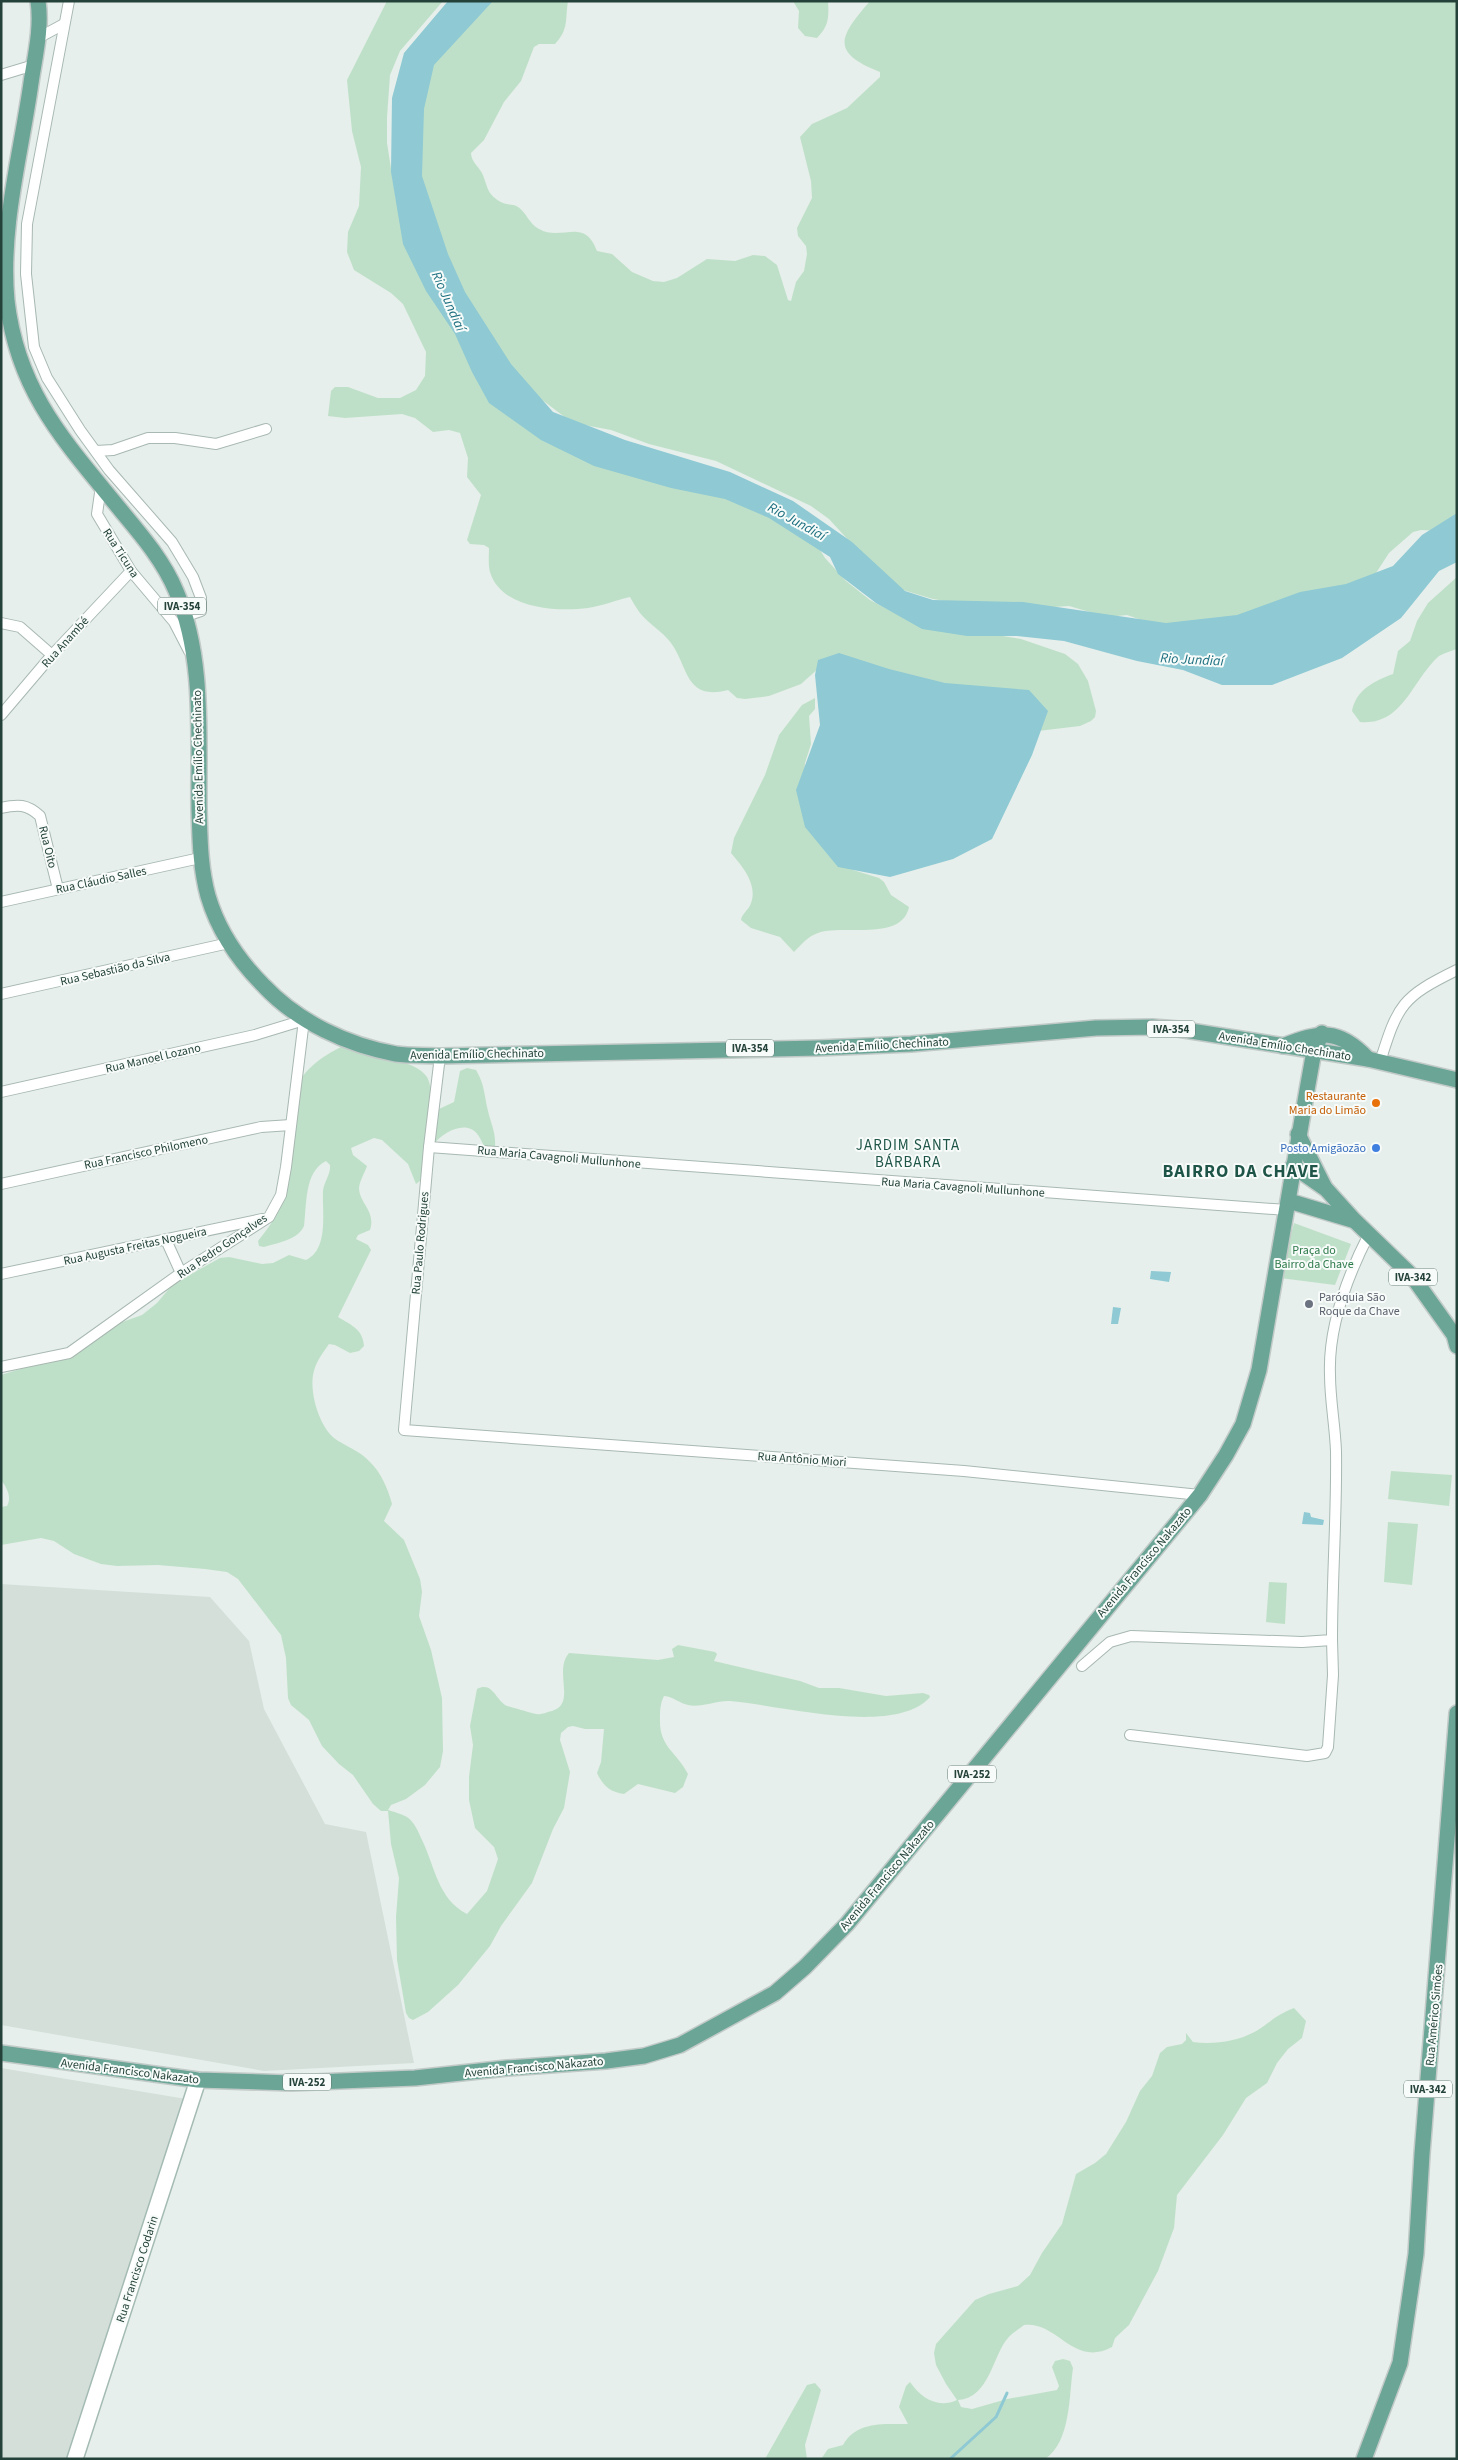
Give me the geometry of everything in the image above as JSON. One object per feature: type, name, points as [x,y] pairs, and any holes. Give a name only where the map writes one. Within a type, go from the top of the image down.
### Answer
[{"type":"main road","name":"Avenida Emílio Chechinato","points":[[38,1],[38,38],[11,203],[6,251],[7,301],[16,344],[28,380],[52,425],[154,551],[175,588],[190,630],[195,664],[200,858],[208,897],[229,943],[249,971],[274,997],[304,1020],[361,1046],[399,1054],[440,1056],[871,1046],[1096,1028],[1152,1027],[1374,1060],[1457,1080]]},
{"type":"main road","points":[[1282,1046],[1322,1033],[1357,1046],[1374,1060]]},
{"type":"main road","name":"Avenida Francisco Nakazato","points":[[1,2053],[198,2080],[291,2083],[415,2078],[644,2056],[680,2045],[775,1993],[805,1967],[847,1924],[1200,1494],[1226,1455],[1243,1424],[1261,1361],[1288,1205],[1298,1134],[1314,1051],[1322,1033]]},
{"type":"main road","points":[[1298,1134],[1326,1190]]},
{"type":"main road","points":[[1293,1166],[1326,1190],[1354,1220]]},
{"type":"main road","name":"Rua Maria Cavagnoli Mullunhone","points":[[1288,1205],[1354,1220]]},
{"type":"main road","name":"IVA-342","points":[[1354,1220],[1420,1287],[1454,1335],[1457,1346]]},
{"type":"main road","name":"Rua Américo Simões","points":[[1364,2459],[1400,2363],[1416,2254],[1422,2154],[1457,1713]]},
{"type":"street","points":[[69,1],[64,24],[62,50],[27,224],[26,274],[34,346],[47,378],[96,451],[172,542],[193,577],[201,598],[201,611],[186,616]]},
{"type":"street","points":[[38,38],[64,24]]},
{"type":"street","points":[[1,75],[34,65]]},
{"type":"street","points":[[96,451],[113,450],[148,438],[175,438],[216,444],[230,438],[266,429]]},
{"type":"street","name":"Rua Ticuna","points":[[101,486],[97,514],[131,571],[174,622],[195,664]]},
{"type":"street","name":"Rua Anambé","points":[[1,715],[52,655],[131,571]]},
{"type":"street","points":[[1,623],[20,627],[52,655]]},
{"type":"street","name":"Rua Oito","points":[[1,808],[19,804],[32,808],[40,816],[58,889]]},
{"type":"street","name":"Rua Cláudio Salles","points":[[1,902],[200,858]]},
{"type":"street","name":"Rua Sebastião da Silva","points":[[1,994],[229,943]]},
{"type":"street","points":[[1374,1060],[1402,1004],[1413,994],[1457,970]]},
{"type":"street","name":"Rua Manoel Lozano","points":[[1,1092],[255,1035],[304,1020]]},
{"type":"street","name":"Rua Pedro Gonçalves","points":[[1,1367],[69,1353],[180,1273],[269,1217],[281,1195],[304,1020]]},
{"type":"street","name":"Rua Paulo Rodrigues","points":[[404,1430],[429,1147],[440,1056]]},
{"type":"street","name":"Rua Francisco Philomeno","points":[[1,1184],[261,1127],[291,1125]]},
{"type":"street","name":"Rua Maria Cavagnoli Mullunhone","points":[[429,1147],[1288,1205]]},
{"type":"street","name":"Rua Augusta Freitas Nogueira","points":[[1,1274],[269,1217]]},
{"type":"street","points":[[1130,1735],[1307,1756],[1325,1753],[1328,1748],[1333,1675],[1336,1451],[1330,1375],[1330,1344],[1352,1270],[1369,1234]]},
{"type":"street","points":[[166,1240],[180,1273]]},
{"type":"street","name":"Rua Antônio Miori","points":[[404,1430],[964,1471],[1200,1494]]},
{"type":"street","points":[[1082,1666],[1110,1642],[1131,1636],[1302,1642],[1332,1640]]},
{"type":"street","name":"Rua Francisco Codarin","points":[[75,2459],[198,2080]]},
{"type":"shaded area","points":[[1,1584],[210,1597],[249,1641],[264,1709],[325,1824],[366,1832],[414,2063],[264,2071],[1,2025]]},
{"type":"shaded area","points":[[1,2068],[186,2099],[68,2459],[1,2459]]},
{"type":"green space","points":[[387,1],[443,1],[400,51],[390,75],[387,143],[396,200],[404,233],[484,383],[806,527],[825,558],[846,581],[870,600],[891,611],[929,624],[1021,639],[1065,654],[1078,664],[1088,681],[1096,711],[1095,717],[1091,721],[1080,726],[1038,731],[829,659],[801,684],[769,696],[745,699],[737,698],[728,690],[703,691],[690,680],[671,643],[647,621],[630,597],[588,608],[546,608],[518,601],[506,594],[496,584],[489,569],[489,548],[484,545],[470,544],[467,540],[481,495],[467,477],[468,458],[460,433],[449,430],[433,432],[415,418],[402,414],[345,418],[328,416],[331,391],[335,387],[348,387],[378,398],[400,398],[416,390],[425,376],[426,352],[403,304],[391,293],[354,270],[347,252],[348,232],[359,206],[361,167],[352,131],[347,80]]},
{"type":"green space","points":[[475,1],[568,1],[563,34],[555,44],[539,44],[534,47],[521,81],[504,102],[484,140],[471,153],[473,161],[482,173],[488,190],[493,197],[503,203],[518,207],[533,225],[539,229],[556,233],[579,232],[586,235],[592,241],[597,251],[612,254],[632,272],[653,281],[664,282],[677,278],[707,259],[735,261],[753,255],[765,256],[777,265],[788,300],[791,301],[796,282],[804,271],[807,254],[806,246],[798,236],[797,228],[812,198],[811,181],[800,137],[812,124],[847,108],[880,77],[880,72],[863,65],[846,50],[847,33],[870,1],[1457,1],[1457,519],[1443,531],[1421,530],[1413,532],[1389,553],[1376,573],[1242,626],[1156,625],[1127,615],[1107,617],[1069,606],[1038,608],[958,603],[933,599],[903,590],[884,579],[829,519],[811,506],[716,461],[649,444],[611,430],[579,424],[566,418],[533,393],[478,326],[424,219],[412,81]]},
{"type":"green space","points":[[793,1],[828,1],[827,21],[817,38],[805,36],[798,28],[799,11]]},
{"type":"green space","points":[[1457,577],[1457,649],[1439,656],[1406,700],[1387,717],[1375,721],[1360,722],[1352,711],[1357,697],[1373,683],[1393,674],[1398,651],[1410,641],[1417,621],[1428,603]]},
{"type":"green space","points":[[815,698],[815,709],[809,716],[811,744],[805,763],[803,786],[840,863],[853,870],[879,878],[884,882],[891,895],[909,907],[904,918],[895,925],[870,930],[829,931],[814,934],[794,952],[780,937],[751,928],[741,920],[749,908],[753,896],[751,882],[731,853],[734,838],[765,775],[779,735],[802,705]]},
{"type":"green space","points":[[343,1046],[401,1061],[421,1071],[427,1077],[432,1098],[439,1109],[454,1102],[460,1071],[467,1068],[476,1070],[483,1085],[495,1137],[495,1146],[490,1150],[485,1149],[479,1137],[473,1130],[468,1128],[455,1129],[443,1135],[431,1148],[420,1181],[416,1184],[408,1164],[382,1140],[374,1138],[351,1148],[353,1155],[367,1166],[359,1189],[371,1218],[370,1230],[358,1235],[356,1239],[368,1245],[371,1250],[338,1317],[359,1331],[364,1346],[359,1351],[350,1353],[329,1344],[315,1366],[312,1383],[317,1409],[329,1432],[334,1438],[365,1457],[380,1475],[392,1504],[384,1521],[404,1540],[420,1579],[422,1592],[419,1616],[431,1650],[442,1698],[443,1751],[440,1767],[425,1785],[406,1799],[391,1805],[388,1810],[410,1819],[419,1833],[438,1882],[457,1908],[467,1914],[487,1891],[498,1859],[494,1847],[475,1828],[469,1800],[469,1777],[473,1745],[470,1726],[477,1689],[487,1687],[507,1706],[535,1714],[542,1714],[559,1707],[563,1701],[563,1669],[569,1653],[658,1660],[674,1657],[672,1649],[678,1645],[715,1652],[717,1654],[714,1661],[800,1681],[819,1688],[839,1688],[886,1696],[923,1693],[930,1697],[913,1709],[891,1715],[864,1717],[806,1712],[730,1701],[693,1706],[664,1696],[660,1713],[662,1736],[688,1774],[683,1787],[675,1793],[638,1784],[624,1794],[611,1790],[604,1785],[597,1773],[601,1762],[604,1729],[568,1727],[561,1733],[560,1740],[570,1772],[564,1808],[553,1829],[532,1883],[501,1926],[490,1946],[458,1985],[428,2012],[413,2020],[406,2013],[397,1960],[396,1917],[399,1878],[391,1844],[388,1811],[381,1811],[373,1804],[353,1775],[339,1764],[322,1746],[309,1720],[291,1705],[288,1698],[286,1658],[281,1635],[238,1579],[227,1572],[205,1569],[158,1565],[117,1566],[101,1564],[74,1554],[54,1541],[41,1538],[1,1545],[1,1507],[7,1506],[9,1496],[1,1480],[1,1375],[52,1359],[111,1326],[142,1315],[157,1303],[173,1284],[220,1258],[229,1257],[262,1264],[273,1263],[289,1255],[306,1260],[313,1255],[318,1248],[323,1229],[323,1191],[330,1168],[326,1161],[319,1166],[310,1181],[306,1199],[304,1226],[301,1231],[292,1238],[264,1247],[259,1246],[258,1241],[278,1213],[287,1189],[290,1119],[296,1087],[306,1073],[321,1059]]},
{"type":"green space","name":"Praça do Bairro da Chave","points":[[1294,1223],[1351,1244],[1335,1285],[1280,1278]]},
{"type":"green space","points":[[1391,1471],[1452,1475],[1449,1506],[1388,1499]]},
{"type":"green space","points":[[1388,1522],[1418,1524],[1412,1585],[1384,1582]]},
{"type":"green space","points":[[1269,1582],[1287,1583],[1285,1624],[1266,1622]]},
{"type":"green space","points":[[1294,2008],[1306,2021],[1302,2038],[1288,2049],[1277,2063],[1267,2083],[1246,2098],[1223,2135],[1177,2195],[1174,2228],[1158,2271],[1129,2325],[1115,2338],[1112,2347],[1098,2352],[1087,2352],[1076,2348],[1047,2330],[1036,2326],[1024,2325],[1010,2336],[1003,2345],[984,2384],[977,2392],[969,2397],[958,2400],[961,2407],[972,2409],[1007,2399],[1057,2390],[1059,2386],[1052,2367],[1055,2361],[1063,2359],[1070,2361],[1073,2368],[1067,2417],[1060,2441],[1054,2451],[1045,2459],[821,2459],[828,2449],[843,2445],[849,2437],[863,2428],[880,2424],[908,2424],[899,2407],[906,2386],[910,2382],[919,2393],[930,2400],[943,2403],[957,2400],[936,2365],[934,2353],[936,2344],[975,2300],[1018,2286],[1030,2275],[1042,2253],[1062,2224],[1076,2174],[1106,2154],[1126,2122],[1140,2091],[1152,2076],[1160,2053],[1167,2047],[1182,2044],[1186,2040],[1186,2033],[1193,2042],[1201,2043],[1237,2039],[1254,2032]]},
{"type":"green space","points":[[815,2383],[821,2390],[805,2445],[807,2459],[765,2459],[807,2385]]},
{"type":"water","name":"Rio Jundiaí","points":[[448,1],[493,1],[434,65],[424,109],[422,176],[448,254],[465,292],[511,364],[553,412],[625,440],[730,472],[793,501],[852,542],[905,591],[933,600],[1023,602],[1166,623],[1237,615],[1300,592],[1346,584],[1393,566],[1422,535],[1457,513],[1457,562],[1439,571],[1401,618],[1342,658],[1272,685],[1222,685],[1183,670],[1137,661],[1064,641],[1017,636],[967,636],[922,629],[876,603],[838,574],[830,557],[769,518],[725,499],[671,488],[594,466],[541,440],[489,403],[472,372],[455,334],[426,291],[403,244],[391,172],[392,98],[404,53]]},
{"type":"water","points":[[839,653],[889,669],[945,683],[1029,690],[1048,711],[1032,755],[992,839],[953,859],[890,877],[838,867],[805,827],[796,790],[820,725],[815,675],[818,660]]},
{"type":"water","points":[[1151,1271],[1171,1272],[1169,1282],[1150,1279]]},
{"type":"water","points":[[1113,1307],[1121,1308],[1118,1324],[1111,1324]]},
{"type":"water","points":[[1304,1512],[1310,1513],[1311,1517],[1324,1520],[1323,1525],[1302,1524]]},
{"type":"waterway","points":[[950,2459],[996,2417],[1007,2393]]},
{"type":"place","name":"Restaurante Maria do Limão","points":[[1376,1103]]},
{"type":"place","name":"Posto Amigãozão","points":[[1376,1148]]},
{"type":"place","name":"Paróquia São Roque da Chave","points":[[1309,1304]]},
{"type":"district","name":"JARDIM SANTA BÁRBARA","points":[[908,1154]]},
{"type":"district","name":"BAIRRO DA CHAVE","points":[[1241,1171]]}]
